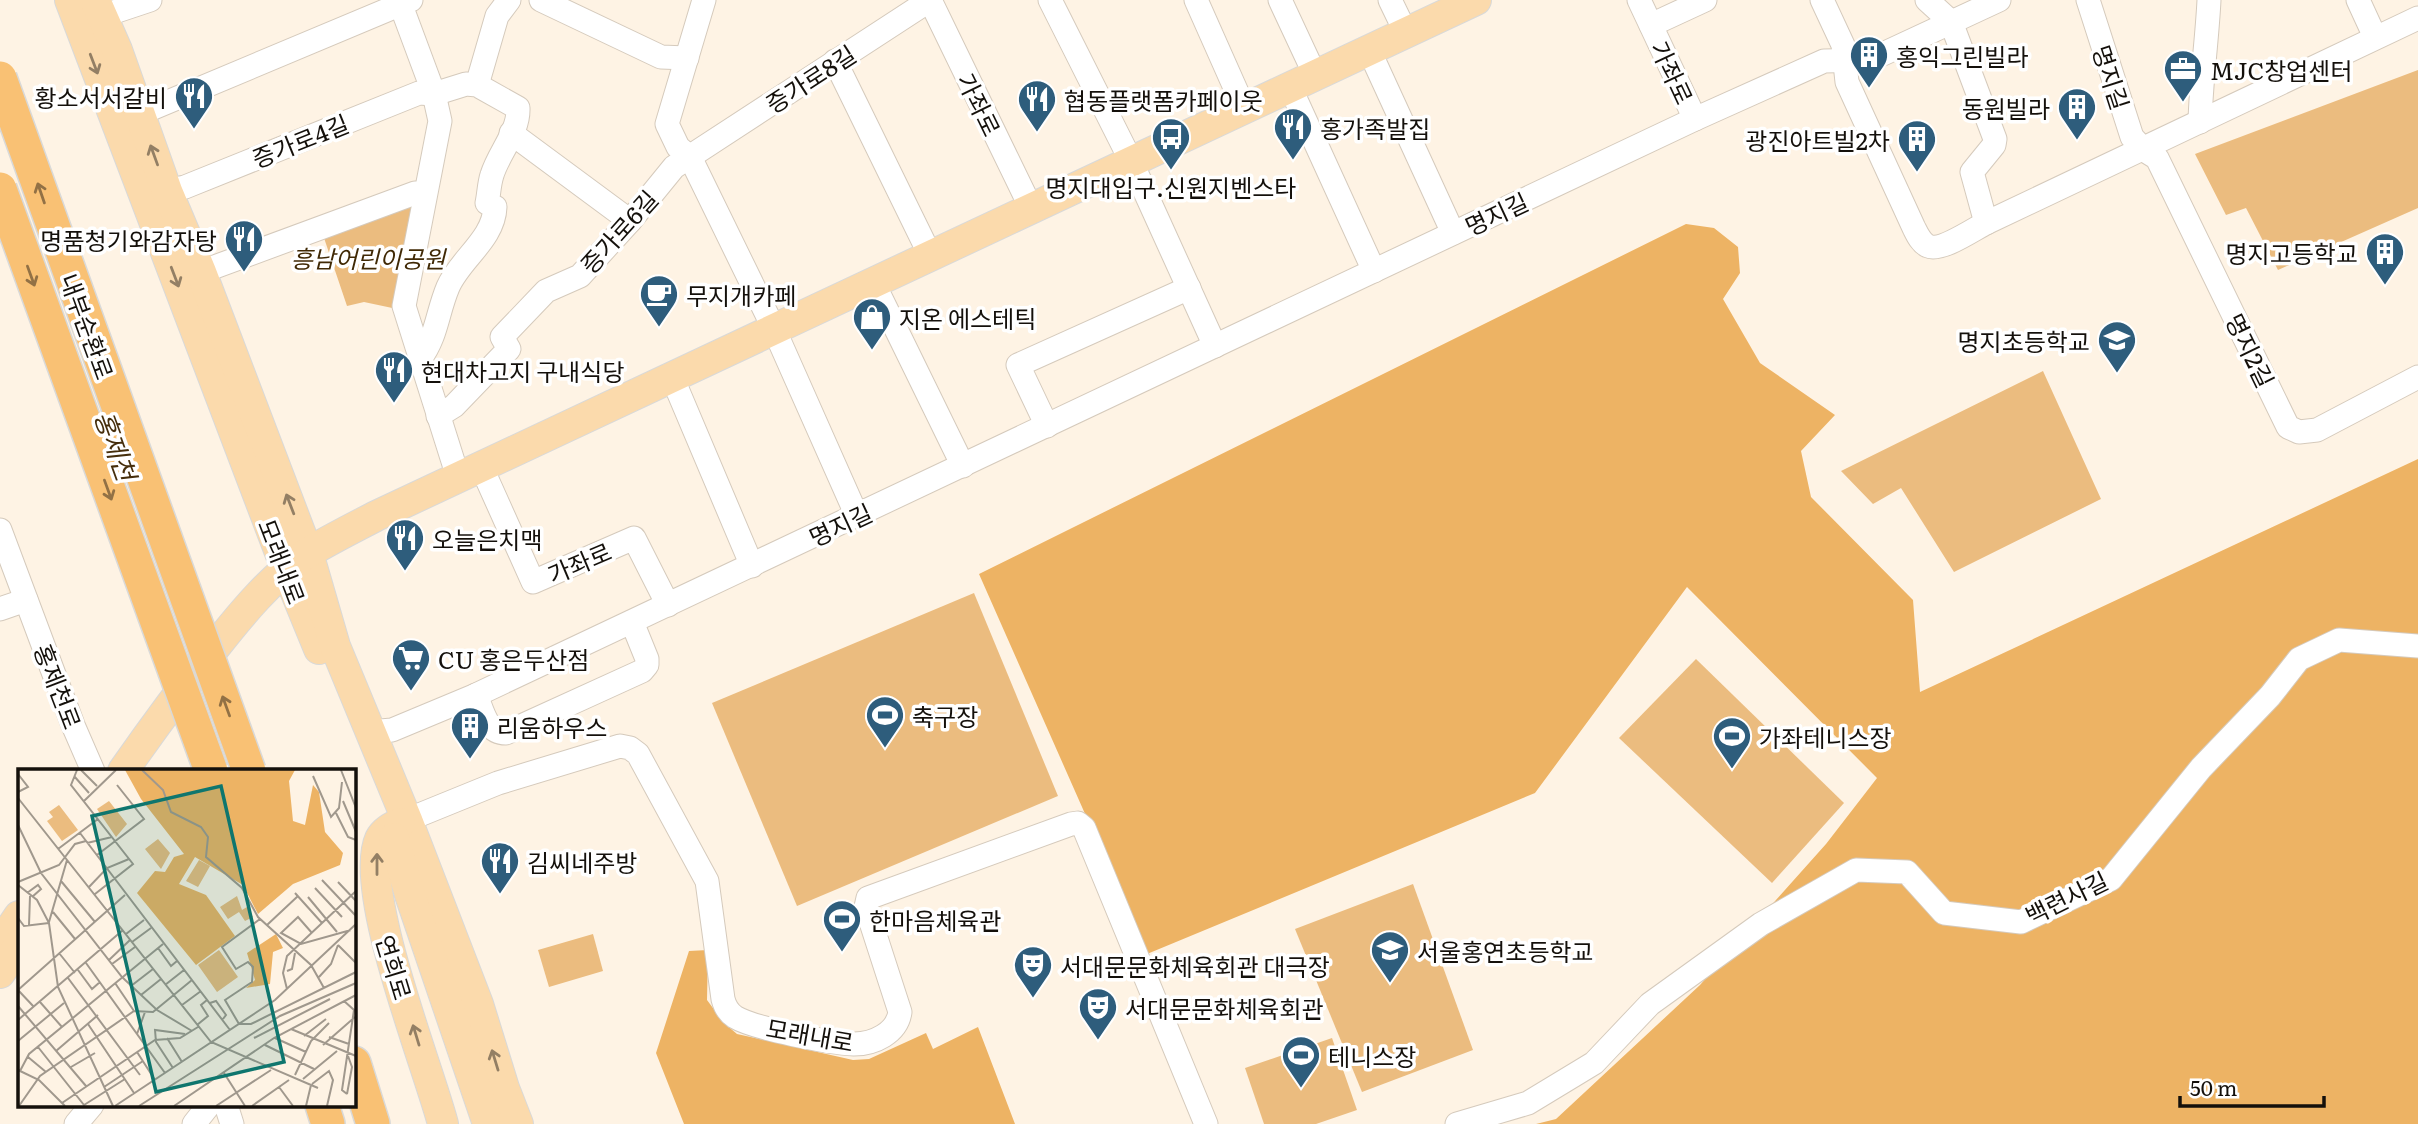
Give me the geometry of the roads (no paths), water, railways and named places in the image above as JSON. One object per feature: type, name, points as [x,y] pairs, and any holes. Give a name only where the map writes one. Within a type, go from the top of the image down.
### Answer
[{"type":"highway","name":"내부순환로","points":[[0,78],[248,769]]},
{"type":"highway","name":"내부순환로","points":[[0,189],[210,769]]},
{"type":"highway","points":[[355,1066],[373,1124]]},
{"type":"highway","points":[[322,1106],[328,1124]]},
{"type":"main road","name":"모래내로","points":[[70,0],[297,562],[399,824],[478,1004],[518,1124]]},
{"type":"main road","points":[[127,765],[186,683],[242,613],[297,562],[376,516],[1476,0]]},
{"type":"main road","name":"모래내로","points":[[99,8],[117,50],[167,191],[201,272],[297,562],[335,646],[369,732],[399,824],[417,915],[488,1124]]},
{"type":"main road","name":"연희로","points":[[399,824],[381,836],[377,848],[375,865],[382,923],[443,1124]]},
{"type":"main road","points":[[382,923],[388,910],[397,905],[408,907],[417,915]]},
{"type":"main road","points":[[0,944],[18,917]]},
{"type":"main road","points":[[0,974],[18,947]]},
{"type":"street","points":[[99,8],[150,0]]},
{"type":"street","points":[[420,359],[430,345],[449,285],[489,229],[495,215],[495,206],[487,203],[491,176],[518,122],[518,108],[477,85],[497,16],[509,0]]},
{"type":"street","points":[[541,0],[660,57],[687,58]]},
{"type":"street","points":[[704,0],[667,124],[678,147],[690,157],[774,329],[857,516]]},
{"type":"street","name":"가좌로","points":[[930,0],[1031,208]]},
{"type":"street","name":"증가로8길","points":[[690,157],[930,0]]},
{"type":"street","points":[[1050,0],[1131,161],[1215,346]]},
{"type":"street","points":[[1196,0],[1244,108]]},
{"type":"street","points":[[1280,0],[1303,81],[1374,271]]},
{"type":"street","points":[[1390,0],[1406,33]]},
{"type":"street","name":"가좌로","points":[[1639,0],[1695,119]]},
{"type":"street","name":"가좌로","points":[[1651,24],[1705,0]]},
{"type":"street","points":[[1822,0],[1843,45],[1847,82],[1914,228],[1925,244],[1933,247],[1942,246],[2418,18]]},
{"type":"street","points":[[1927,0],[1951,22],[1995,139],[1994,145],[1972,172],[1986,223]]},
{"type":"street","name":"명지길","points":[[369,732],[392,730],[476,695],[1695,119],[1824,61],[1870,60],[1999,0]]},
{"type":"street","name":"명지길","points":[[2088,0],[2132,137],[2144,150]]},
{"type":"street","points":[[2200,122],[2209,0]]},
{"type":"street","points":[[2358,0],[2375,37]]},
{"type":"street","points":[[139,114],[403,1],[434,94],[440,121],[404,311],[438,416],[469,472]]},
{"type":"street","points":[[1369,50],[1454,233]]},
{"type":"street","points":[[835,61],[930,255]]},
{"type":"street","name":"증가로4길","points":[[167,191],[185,187],[419,93],[434,94],[466,85],[477,85]]},
{"type":"street","points":[[511,133],[630,220]]},
{"type":"street","name":"명지2길","points":[[2144,150],[2157,158],[2288,427],[2299,432],[2316,430],[2418,377]]},
{"type":"street","name":"증가로6길","points":[[438,416],[454,406],[509,349],[502,337],[546,291],[580,276],[674,167],[690,157]]},
{"type":"street","points":[[201,272],[415,192],[425,194]]},
{"type":"street","points":[[873,282],[963,466]]},
{"type":"street","points":[[1047,426],[1018,365],[1188,288]]},
{"type":"street","points":[[672,377],[752,566]]},
{"type":"street","name":"가좌로","points":[[469,472],[533,582],[634,538],[668,605]]},
{"type":"street","name":"홍제천로","points":[[0,530],[73,726],[92,769]]},
{"type":"street","points":[[0,609],[26,600]]},
{"type":"street","points":[[476,695],[491,730],[506,733],[642,671],[647,665],[647,659],[632,622]]},
{"type":"street","name":"백련사길","points":[[1457,1124],[1528,1103],[1594,1063],[1650,1003],[1761,924],[1856,870],[1907,872],[1944,913],[2021,922],[2099,884],[2111,878],[2201,768],[2300,659],[2339,640],[2418,646]]},
{"type":"street","name":"모래내로","points":[[399,824],[498,783],[620,746],[634,749],[707,881],[723,999],[730,1013],[744,1021],[782,1032],[854,1044],[865,1044],[888,1033],[898,1022],[900,1012],[866,906],[868,898],[1071,824],[1081,825],[1206,1124]]},
{"type":"street","points":[[76,1124],[91,1106]]},
{"type":"street","points":[[194,1124],[208,1106]]},
{"type":"street","points":[[226,1106],[232,1124]]},
{"type":"place","name":"홍익그린빌라","points":[[1869,89]]},
{"type":"place","name":"MJC창업센터","points":[[2183,103]]},
{"type":"place","name":"황소서서갈비","points":[[194,130]]},
{"type":"place","name":"협동플랫폼카페이웃","points":[[1037,133]]},
{"type":"place","name":"동원빌라","points":[[2077,141]]},
{"type":"place","name":"홍가족발집","points":[[1293,161]]},
{"type":"place","name":"명지대입구.신원지벤스타","points":[[1171,171]]},
{"type":"place","name":"광진아트빌2차","points":[[1917,173]]},
{"type":"place","name":"명품청기와감자탕","points":[[244,273]]},
{"type":"place","name":"명지고등학교","points":[[2385,286]]},
{"type":"place","name":"무지개카페","points":[[659,328]]},
{"type":"place","name":"지온 에스테틱","points":[[872,351]]},
{"type":"place","name":"명지초등학교","points":[[2117,374]]},
{"type":"place","name":"현대차고지 구내식당","points":[[394,404]]},
{"type":"place","name":"오늘은치맥","points":[[405,572]]},
{"type":"place","name":"CU 홍은두산점","points":[[411,692]]},
{"type":"place","name":"축구장","points":[[885,749]]},
{"type":"place","name":"리움하우스","points":[[470,760]]},
{"type":"place","name":"가좌테니스장","points":[[1732,770]]},
{"type":"place","name":"김씨네주방","points":[[500,895]]},
{"type":"place","name":"한마음체육관","points":[[842,953]]},
{"type":"place","name":"서울홍연초등학교","points":[[1390,984]]},
{"type":"place","name":"서대문문화체육회관 대극장","points":[[1033,999]]},
{"type":"place","name":"서대문문화체육회관","points":[[1098,1041]]},
{"type":"place","name":"테니스장","points":[[1301,1089]]},
{"type":"park label","name":"흥남어린이공원","points":[[368,257]]},
{"type":"water label","name":"홍제천","points":[[117,445]]}]
